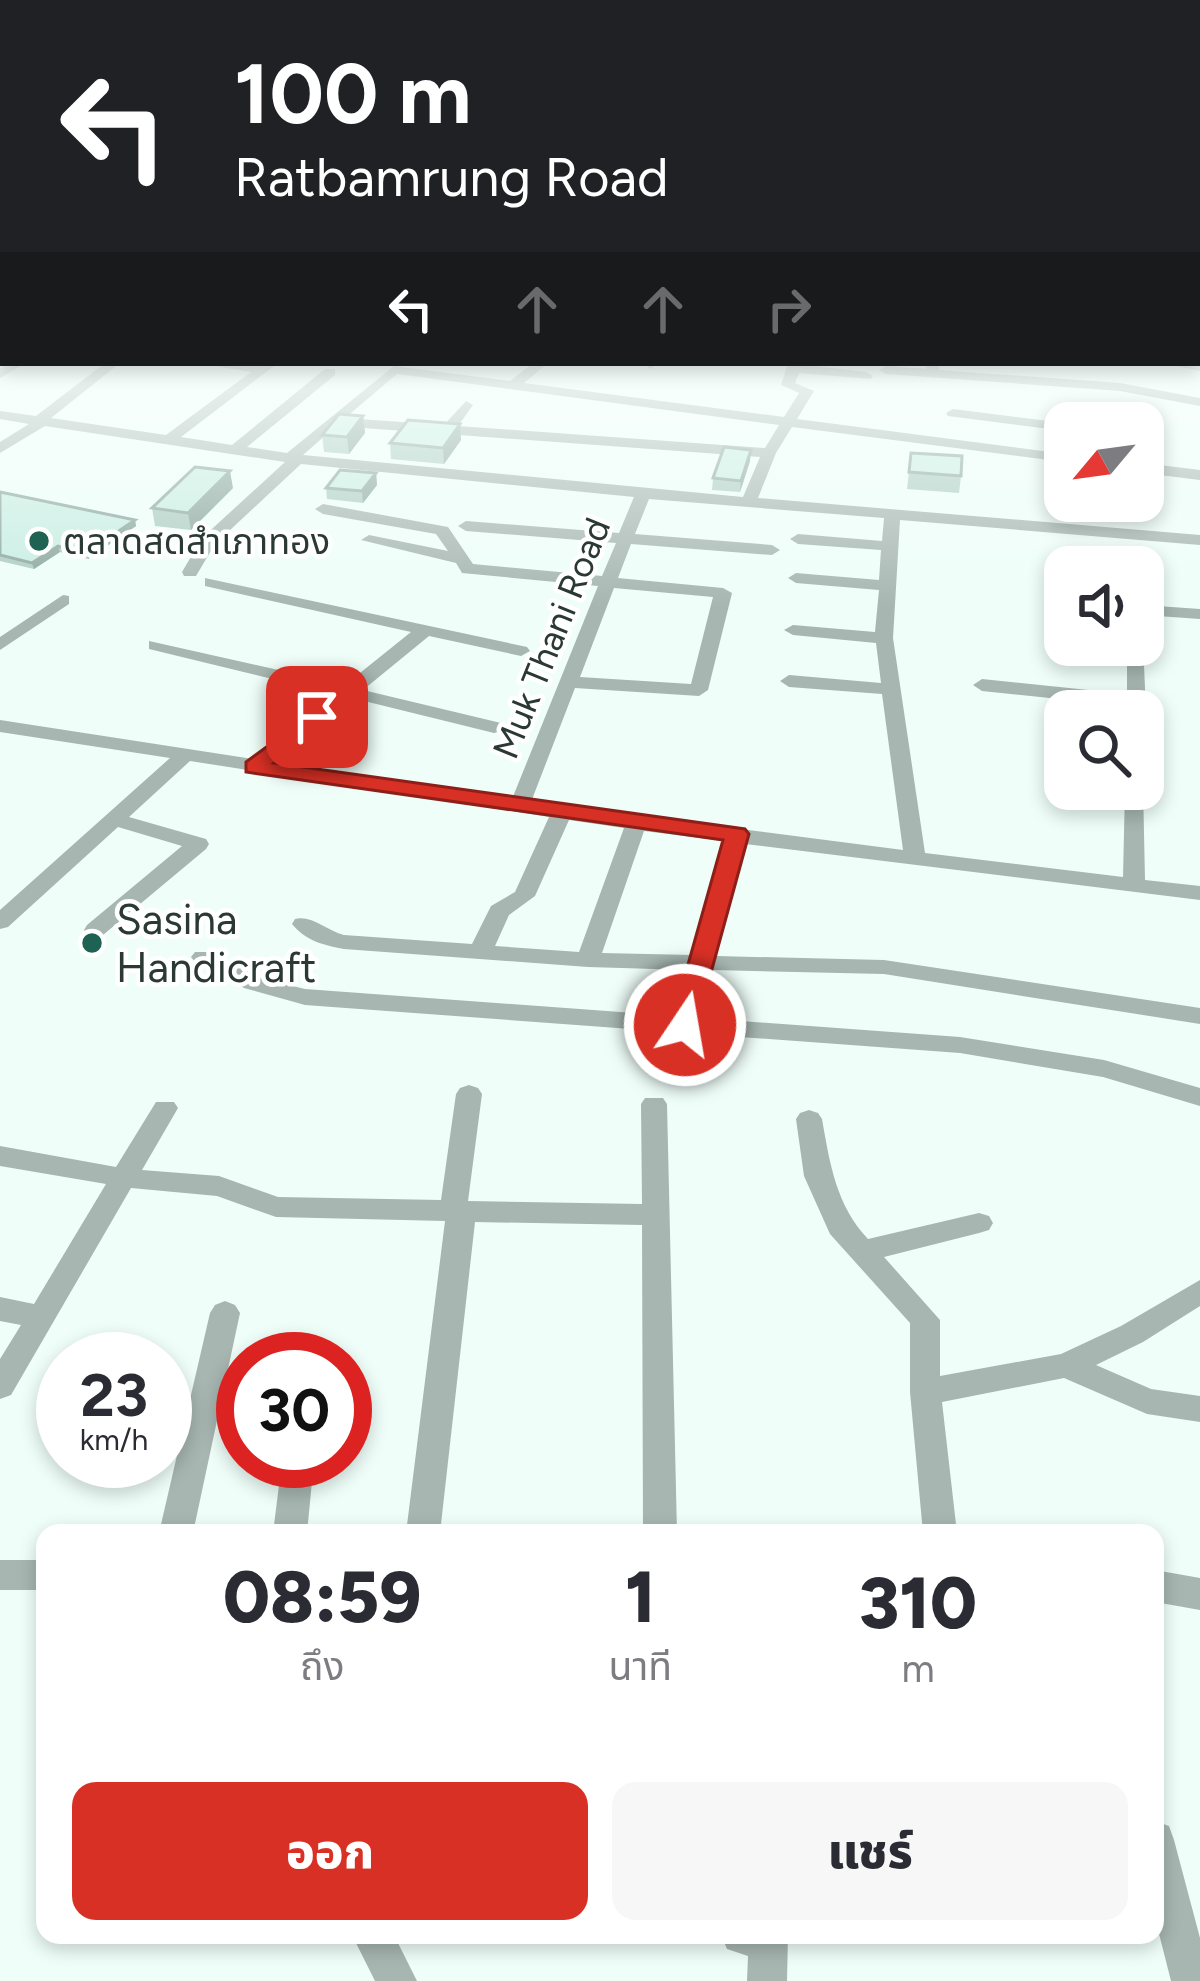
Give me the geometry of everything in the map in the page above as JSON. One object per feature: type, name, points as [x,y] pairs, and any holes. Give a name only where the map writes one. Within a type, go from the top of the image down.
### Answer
[{"type":"street","points":[[0,449],[37,423]]},
{"type":"street","points":[[58,423],[293,458],[644,494],[1200,540]]},
{"type":"street","points":[[170,440],[192,423]]},
{"type":"street","points":[[236,449],[267,423]]},
{"type":"street","points":[[190,572],[208,541],[334,423]]},
{"type":"street","points":[[356,423],[769,453]]},
{"type":"street","points":[[448,430],[453,423]]},
{"type":"street","points":[[749,502],[769,453],[789,423]]},
{"type":"street","points":[[801,423],[1044,455]]},
{"type":"street","points":[[1164,471],[1200,476]]},
{"type":"street","name":"Muk Thani Road","points":[[520,806],[644,494]]},
{"type":"street","points":[[323,509],[442,530],[465,564]]},
{"type":"street","points":[[892,514],[884,638],[915,859]]},
{"type":"street","points":[[466,526],[772,550]]},
{"type":"street","points":[[799,539],[888,546]]},
{"type":"street","points":[[369,541],[465,564],[723,593],[699,690],[569,682]]},
{"type":"street","points":[[796,578],[884,585]]},
{"type":"street","points":[[211,582],[520,651]]},
{"type":"street","points":[[0,645],[63,600]]},
{"type":"street","points":[[1164,611],[1200,614]]},
{"type":"street","points":[[254,767],[424,630]]},
{"type":"street","points":[[793,630],[884,638]]},
{"type":"street","points":[[154,644],[494,727]]},
{"type":"street","points":[[789,681],[888,689]]},
{"type":"street","points":[[982,685],[1044,693]]},
{"type":"street","points":[[6,733],[636,824],[1200,893]]},
{"type":"street","points":[[0,922],[183,757]]},
{"type":"street","points":[[1134,886],[1135,810]]},
{"type":"street","points":[[481,950],[499,911],[524,896],[562,812]]},
{"type":"street","points":[[95,929],[198,844],[115,819]]},
{"type":"street","points":[[588,959],[636,824]]},
{"type":"street","points":[[685,1025],[736,834]]},
{"type":"street","points":[[303,924],[321,937],[344,942],[588,959],[884,967],[1200,1016]]},
{"type":"street","points":[[203,957],[252,983],[305,998],[1004,1050],[1132,1076],[1200,1097]]},
{"type":"street","points":[[424,1524],[469,1094]]},
{"type":"street","points":[[654,1104],[659,1524]]},
{"type":"street","points":[[0,1386],[165,1108]]},
{"type":"street","points":[[808,1119],[818,1176],[830,1208],[847,1237],[925,1320],[926,1392],[939,1524]]},
{"type":"street","points":[[0,1156],[125,1178],[219,1186],[276,1207],[652,1215]]},
{"type":"street","points":[[863,1251],[979,1223]]},
{"type":"street","points":[[926,1392],[1066,1364],[1132,1334],[1200,1291]]},
{"type":"street","points":[[0,1309],[41,1317]]},
{"type":"street","points":[[178,1524],[224,1313]]},
{"type":"street","points":[[1066,1364],[1147,1401],[1200,1408]]},
{"type":"street","points":[[291,1524],[295,1488]]},
{"type":"street","points":[[0,1575],[36,1574]]},
{"type":"street","points":[[1164,1588],[1200,1594]]},
{"type":"street","points":[[1165,1917],[1191,1981]]},
{"type":"street","points":[[377,1944],[397,1981]]},
{"type":"street","points":[[767,1981],[769,1944]]},
{"type":"building","points":[[331,423],[357,423],[347,437],[322,435]]},
{"type":"building","points":[[405,423],[460,424],[443,448],[390,443]]},
{"type":"building","points":[[724,447],[751,450],[741,481],[713,478]]},
{"type":"building","points":[[911,453],[962,456],[961,476],[909,472]]},
{"type":"building","points":[[195,467],[230,471],[188,513],[152,508]]},
{"type":"building","points":[[340,470],[376,473],[362,491],[326,488]]},
{"type":"building","name":"ตลาดสดสำเภาทอง","points":[[0,492],[135,520],[86,553],[58,546],[32,563],[0,555]]},
{"type":"place","name":"ตลาดสดสำเภาทอง","points":[[39,541]]},
{"type":"place","name":"Sasina Handicraft","points":[[92,943]]},
{"type":"route","points":[[317,717],[254,767],[636,824],[736,834],[685,1025]]}]
